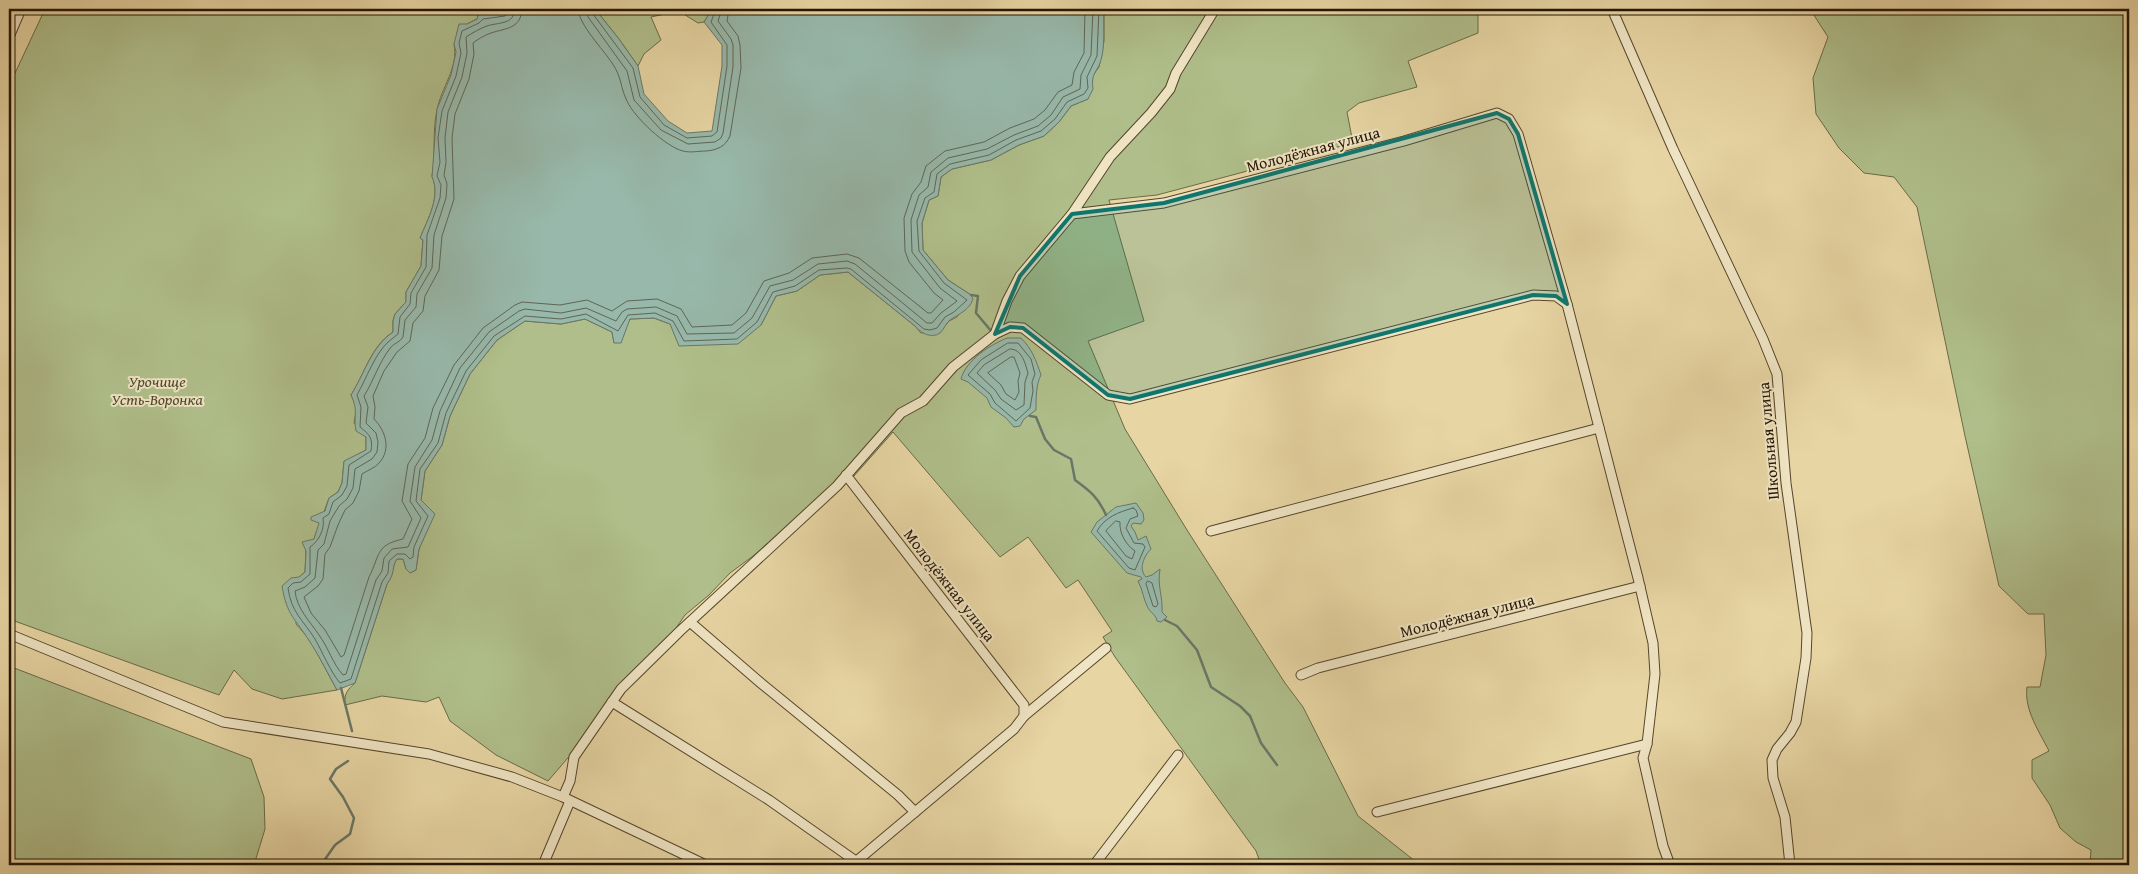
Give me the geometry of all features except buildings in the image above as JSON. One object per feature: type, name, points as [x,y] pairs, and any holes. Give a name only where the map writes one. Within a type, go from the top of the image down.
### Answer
[{"type":"street","points":[[9,37],[21,9]]},
{"type":"street","points":[[995,334],[1007,301],[1020,276],[1072,214],[1110,157],[1151,113],[1170,89],[1176,73],[1215,9]]},
{"type":"street","name":"Школьная улица","points":[[1612,9],[1673,149],[1763,339],[1777,374],[1786,483],[1807,632],[1806,658],[1796,722],[1790,733],[1777,748],[1772,760],[1773,778],[1785,816],[1790,865]]},
{"type":"street","name":"Молодёжная улица","points":[[1072,214],[1164,203],[1404,141],[1497,113],[1509,119],[1518,134],[1567,304],[1653,643],[1654,674],[1647,744],[1643,758],[1663,846],[1670,865]]},
{"type":"street","points":[[543,865],[567,799],[574,757],[621,689],[846,475],[901,412],[922,401],[953,367],[995,334],[1010,327],[1023,328],[1108,395],[1130,399],[1533,296],[1556,296],[1567,304]]},
{"type":"street","points":[[1210,531],[1599,428]]},
{"type":"street","name":"Молодёжная улица","points":[[846,475],[1024,705],[1024,716]]},
{"type":"street","name":"Молодёжная улица","points":[[1301,676],[1318,668],[1640,586]]},
{"type":"street","points":[[690,622],[898,795],[915,812]]},
{"type":"street","points":[[9,634],[223,722],[429,754],[512,777],[567,799],[706,865]]},
{"type":"street","points":[[612,702],[769,800],[854,863],[1014,729],[1024,716],[1106,648]]},
{"type":"street","points":[[1377,812],[1647,744]]},
{"type":"street","points":[[1094,865],[1178,755]]},
{"type":"highlighted area","points":[[1497,113],[1509,119],[1518,134],[1567,304],[1556,296],[1533,295],[1130,399],[1108,395],[1023,328],[1010,327],[995,334],[1020,276],[1072,214],[1164,203]]},
{"type":"green space","name":"Урочище Усть-Воронка","points":[[45,9],[505,9],[496,13],[479,13],[477,19],[467,24],[454,44],[454,61],[439,102],[436,118],[432,176],[435,191],[430,215],[420,238],[423,240],[421,266],[406,292],[406,302],[395,314],[393,332],[385,338],[374,352],[351,395],[357,407],[354,423],[366,437],[366,450],[344,462],[342,483],[338,492],[329,498],[314,539],[306,551],[305,572],[299,577],[296,624],[310,640],[337,690],[282,699],[252,689],[234,670],[219,695],[9,619],[9,86]]},
{"type":"green space","points":[[595,9],[712,9],[704,22],[698,23],[679,11],[651,17],[661,40],[644,54],[638,66]]},
{"type":"green space","points":[[1104,9],[1478,9],[1478,33],[1408,61],[1417,87],[1359,103],[1347,112],[1353,143],[1157,195],[1109,200],[1144,321],[1088,341],[1125,429],[1187,530],[1285,683],[1303,707],[1358,816],[1420,865],[1261,865],[1256,851],[1115,657],[1103,637],[1112,631],[1078,580],[1066,588],[1028,537],[1000,557],[893,432],[854,476],[846,469],[791,529],[776,536],[730,573],[709,595],[685,615],[676,628],[629,675],[573,752],[548,781],[496,755],[450,721],[439,697],[426,702],[382,696],[345,705],[346,695],[355,683],[395,562],[397,559],[403,559],[406,569],[410,573],[416,570],[419,549],[434,514],[421,500],[425,471],[442,445],[450,416],[470,374],[497,340],[525,321],[561,324],[585,319],[612,332],[614,343],[630,319],[654,318],[670,324],[761,325],[776,296],[797,291],[820,275],[848,272],[915,326],[921,333],[940,332],[949,321],[957,317],[971,295],[948,280],[923,250],[922,223],[929,200],[938,196],[941,177],[952,169],[991,160],[1019,145],[1044,136],[1059,122],[1071,106],[1088,99],[1091,78],[1099,67],[1104,41]]},
{"type":"green space","points":[[1810,9],[2129,9],[2129,865],[2090,865],[2091,850],[2076,842],[2060,828],[2050,805],[2032,778],[2032,760],[2049,751],[2033,720],[2027,696],[2027,687],[2040,687],[2046,655],[2044,614],[2028,614],[1999,586],[1965,436],[1917,207],[1894,177],[1864,173],[1839,148],[1816,114],[1813,78],[1828,37]]},
{"type":"green space","points":[[9,666],[251,759],[264,797],[265,829],[254,865],[9,865]]},
{"type":"water","points":[[505,9],[595,9],[638,66],[644,94],[668,121],[687,133],[712,131],[722,66],[722,45],[704,22],[712,9],[1104,9],[1103,44],[1101,61],[1094,75],[1093,89],[1088,99],[1071,106],[1059,122],[1044,136],[1019,145],[991,160],[952,169],[941,177],[938,196],[929,200],[922,223],[923,250],[948,280],[971,295],[973,299],[966,309],[950,320],[937,335],[930,335],[920,331],[848,272],[820,275],[797,291],[776,296],[761,325],[738,344],[679,346],[670,324],[654,318],[630,319],[621,343],[614,343],[612,332],[585,319],[561,324],[525,321],[497,340],[470,374],[450,416],[442,445],[425,471],[421,500],[435,514],[419,549],[416,570],[410,573],[406,569],[403,559],[397,559],[355,683],[337,690],[314,648],[289,611],[282,586],[291,578],[299,577],[305,572],[306,551],[302,542],[314,539],[319,523],[311,520],[311,517],[325,511],[329,498],[338,492],[342,483],[344,461],[366,450],[366,437],[356,431],[355,410],[351,395],[379,345],[393,332],[395,314],[406,302],[406,292],[421,266],[423,240],[420,238],[430,215],[435,192],[432,177],[437,109],[451,75],[456,52],[454,44],[459,24],[467,24],[477,19],[479,13],[496,13]]},
{"type":"water","points":[[1007,338],[1021,338],[1025,342],[1033,355],[1041,375],[1037,387],[1036,410],[1024,419],[1020,426],[1014,427],[1006,418],[991,407],[987,398],[968,382],[961,379],[973,360],[986,349]]},
{"type":"water","points":[[1136,503],[1143,513],[1144,520],[1141,524],[1133,523],[1131,526],[1138,540],[1146,536],[1151,549],[1146,555],[1142,570],[1146,577],[1160,569],[1159,581],[1162,612],[1167,617],[1161,622],[1157,621],[1146,605],[1138,581],[1142,579],[1141,577],[1127,573],[1091,532],[1097,522],[1116,507]]},
{"type":"waterway","points":[[971,295],[978,296],[976,313],[992,332]]},
{"type":"waterway","points":[[1030,416],[1036,417],[1045,439],[1054,450],[1071,459],[1075,480],[1093,495],[1100,503],[1106,515]]},
{"type":"waterway","points":[[1165,620],[1177,626],[1197,650],[1211,687],[1240,706],[1250,716],[1261,743],[1277,765]]},
{"type":"waterway","points":[[341,688],[352,731]]},
{"type":"waterway","points":[[312,865],[321,865],[335,845],[350,834],[354,818],[343,797],[330,779],[336,769],[348,761]]}]
